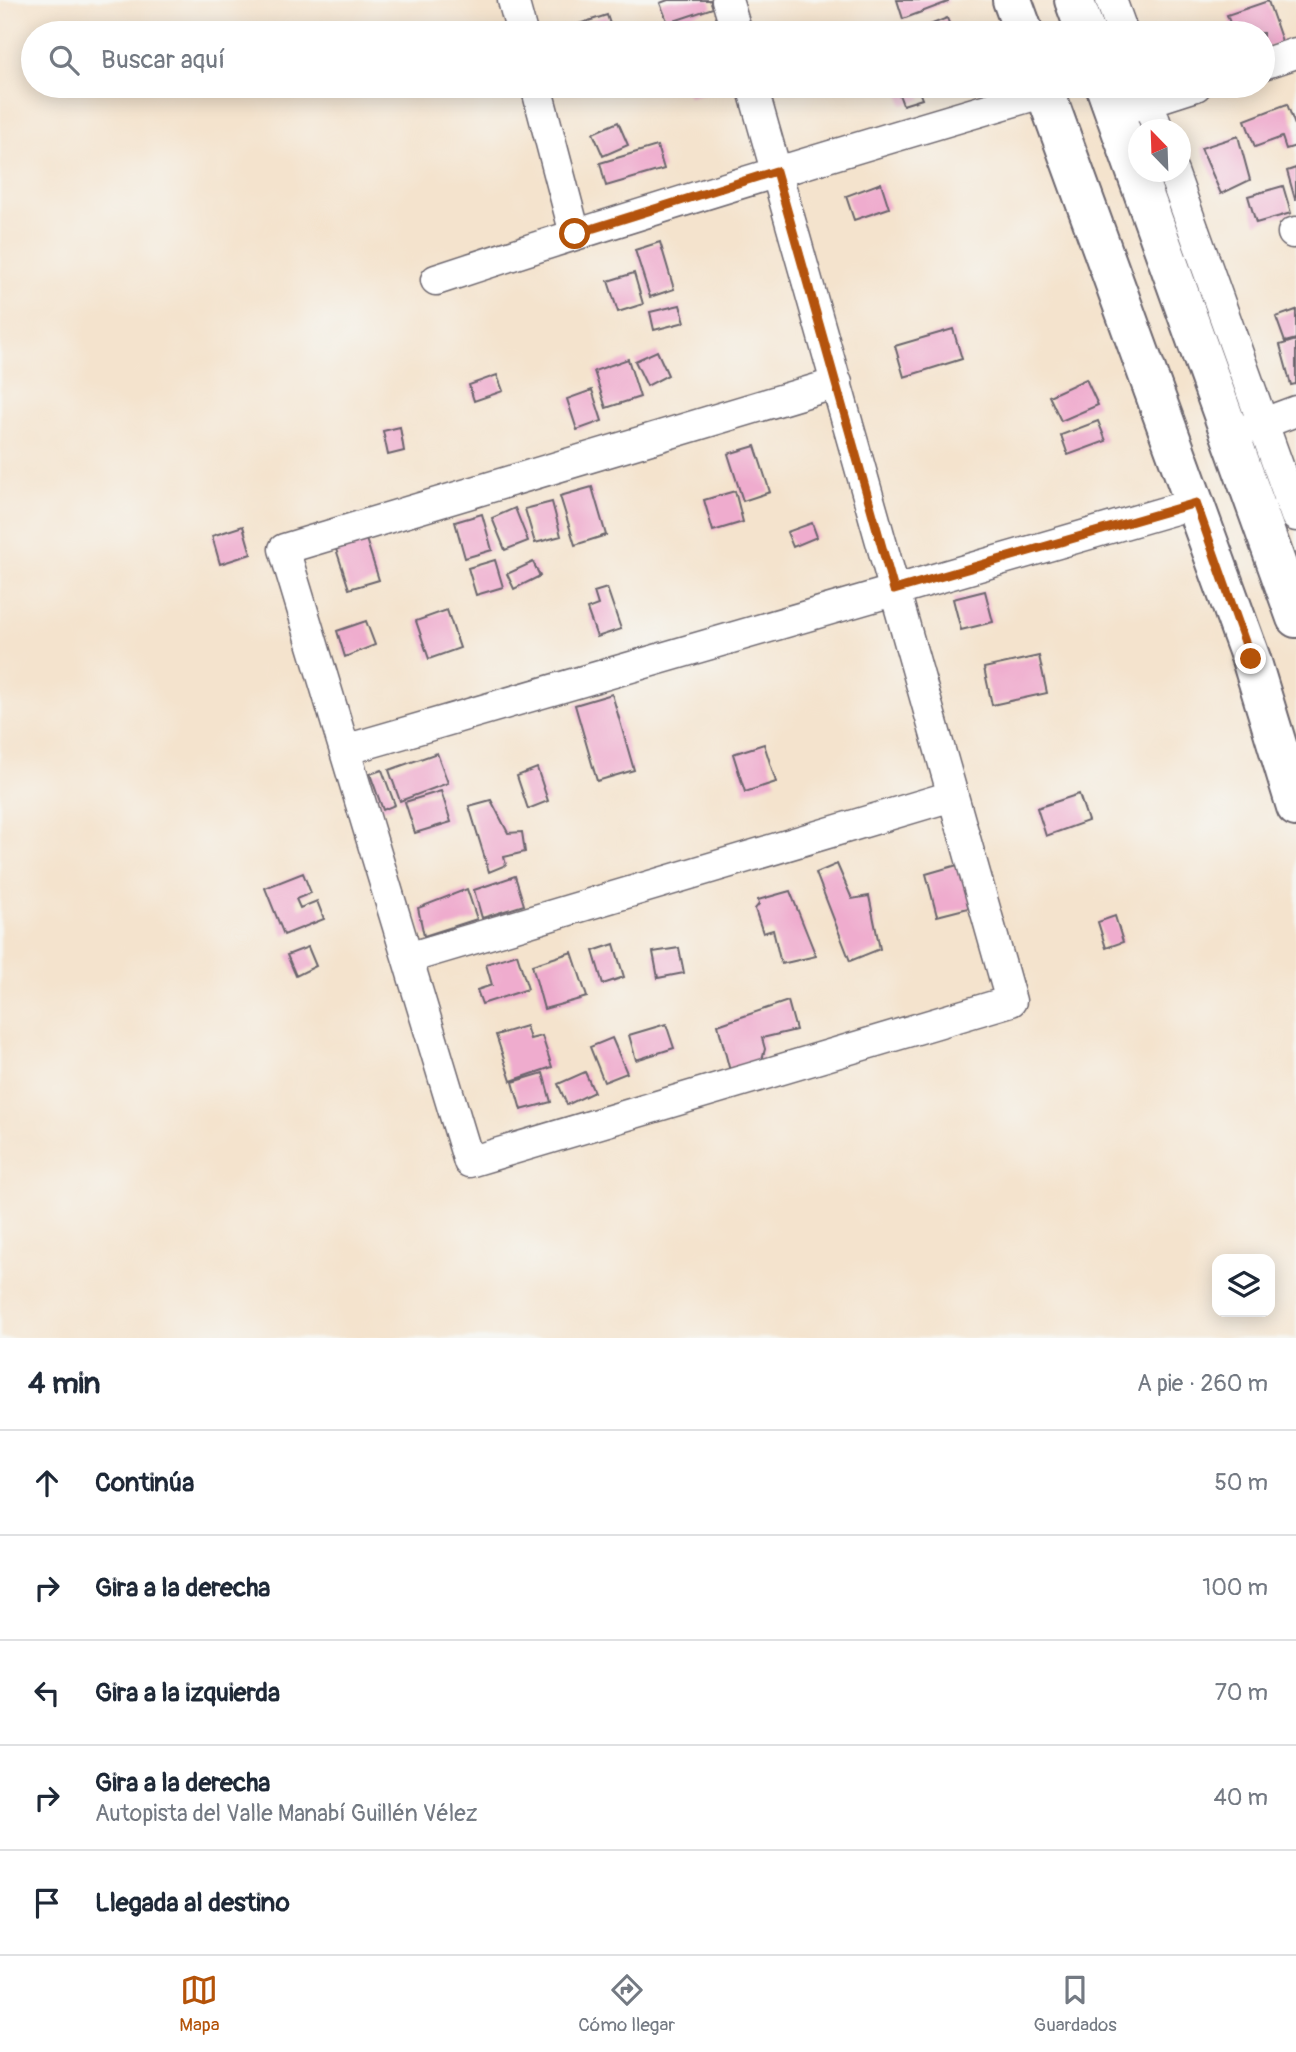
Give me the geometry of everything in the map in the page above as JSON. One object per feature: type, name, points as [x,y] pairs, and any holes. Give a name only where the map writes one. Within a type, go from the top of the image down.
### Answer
[{"type":"main road","points":[[1012,0],[1020,21]]},
{"type":"main road","points":[[1074,0],[1082,21]]},
{"type":"main road","points":[[1047,98],[1251,659],[1296,807]]},
{"type":"main road","points":[[1129,98],[1247,429],[1296,618]]},
{"type":"street","points":[[513,0],[519,21]]},
{"type":"street","points":[[727,0],[733,21]]},
{"type":"street","points":[[1111,0],[1119,21]]},
{"type":"street","points":[[1275,60],[1296,53]]},
{"type":"street","points":[[539,98],[575,234]]},
{"type":"street","points":[[755,98],[837,383],[952,796],[1011,1001],[469,1162],[284,550],[837,383]]},
{"type":"street","points":[[436,280],[575,234],[1015,98]]},
{"type":"street","points":[[1130,98],[1148,119]]},
{"type":"street","points":[[1176,182],[1247,429],[1296,516]]},
{"type":"street","points":[[1247,429],[1296,411]]},
{"type":"street","points":[[345,750],[1196,503]]},
{"type":"street","points":[[408,958],[952,796]]},
{"type":"building","points":[[668,0],[710,0],[713,8],[667,21],[660,3]]},
{"type":"building","points":[[897,0],[948,0],[948,2],[903,19]]},
{"type":"building","points":[[1268,1],[1275,21],[1229,21],[1227,15]]},
{"type":"building","points":[[607,15],[609,21],[588,21]]},
{"type":"building","points":[[1275,21],[1283,44],[1275,46]]},
{"type":"building","points":[[900,98],[922,99],[903,105]]},
{"type":"building","points":[[1287,104],[1296,128],[1296,146],[1286,149],[1282,137],[1255,147],[1245,120]]},
{"type":"building","points":[[618,122],[628,145],[603,156],[593,133]]},
{"type":"building","points":[[1238,136],[1250,180],[1221,194],[1201,148]]},
{"type":"building","points":[[657,146],[664,169],[606,186],[600,163]]},
{"type":"building","points":[[1296,168],[1296,199],[1295,199],[1287,171]]},
{"type":"building","points":[[881,183],[889,208],[854,220],[846,196]]},
{"type":"building","points":[[1283,186],[1291,213],[1256,223],[1248,196]]},
{"type":"building","points":[[660,242],[674,289],[650,297],[635,250]]},
{"type":"building","points":[[634,273],[643,304],[618,312],[608,281]]},
{"type":"building","points":[[680,305],[685,322],[654,330],[650,312]]},
{"type":"building","points":[[1296,310],[1296,339],[1285,342],[1276,317]]},
{"type":"building","points":[[953,329],[962,359],[904,377],[895,346]]},
{"type":"building","points":[[1296,340],[1296,384],[1291,385],[1280,345]]},
{"type":"building","points":[[657,351],[668,375],[647,386],[635,361]]},
{"type":"building","points":[[628,359],[640,397],[606,408],[594,371]]},
{"type":"building","points":[[497,375],[503,391],[474,401],[469,385]]},
{"type":"building","points":[[1086,379],[1098,405],[1061,421],[1049,396]]},
{"type":"building","points":[[592,390],[602,421],[577,430],[567,399]]},
{"type":"building","points":[[1098,421],[1106,441],[1068,455],[1061,435]]},
{"type":"building","points":[[400,427],[404,451],[388,455],[383,431]]},
{"type":"building","points":[[755,446],[770,492],[743,501],[728,454]]},
{"type":"building","points":[[592,487],[606,535],[575,545],[560,496]]},
{"type":"building","points":[[735,491],[743,522],[713,531],[704,500]]},
{"type":"building","points":[[552,502],[561,536],[535,543],[525,509]]},
{"type":"building","points":[[515,508],[528,541],[505,550],[492,518]]},
{"type":"building","points":[[482,514],[492,550],[465,558],[455,522]]},
{"type":"building","points":[[812,523],[817,537],[793,547],[787,532]]},
{"type":"building","points":[[243,526],[251,554],[220,564],[212,536]]},
{"type":"building","points":[[366,539],[379,580],[349,589],[336,549]]},
{"type":"building","points":[[495,560],[503,587],[476,595],[468,568]]},
{"type":"building","points":[[533,562],[540,576],[514,589],[507,574]]},
{"type":"building","points":[[607,588],[621,629],[597,637],[587,609],[598,605],[594,592]]},
{"type":"building","points":[[985,591],[993,622],[961,630],[953,599]]},
{"type":"building","points":[[447,610],[460,648],[429,659],[416,621]]},
{"type":"building","points":[[366,621],[375,645],[345,657],[337,631]]},
{"type":"building","points":[[1039,656],[1047,693],[992,705],[984,668]]},
{"type":"building","points":[[612,694],[634,770],[597,781],[575,705]]},
{"type":"building","points":[[764,744],[776,782],[745,792],[733,754]]},
{"type":"building","points":[[437,753],[448,783],[400,801],[389,770]]},
{"type":"building","points":[[537,768],[548,801],[528,809],[517,776]]},
{"type":"building","points":[[382,770],[395,805],[383,810],[370,774]]},
{"type":"building","points":[[441,791],[451,822],[415,833],[405,802]]},
{"type":"building","points":[[1079,794],[1088,821],[1046,836],[1037,808]]},
{"type":"building","points":[[491,800],[508,833],[522,832],[525,852],[504,857],[506,865],[489,872],[469,806]]},
{"type":"building","points":[[968,862],[980,905],[937,916],[926,874]]},
{"type":"building","points":[[837,864],[852,899],[869,896],[880,949],[850,961],[816,873]]},
{"type":"building","points":[[303,873],[311,893],[296,899],[300,908],[317,901],[324,919],[284,935],[265,888]]},
{"type":"building","points":[[515,876],[524,905],[482,918],[474,890]]},
{"type":"building","points":[[467,889],[477,919],[424,936],[418,908]]},
{"type":"building","points":[[790,891],[816,956],[781,964],[773,930],[763,933],[755,909],[759,904],[758,900]]},
{"type":"building","points":[[1115,916],[1123,942],[1106,948],[1098,922]]},
{"type":"building","points":[[614,944],[624,977],[603,984],[593,951]]},
{"type":"building","points":[[308,947],[316,966],[296,976],[287,955]]},
{"type":"building","points":[[679,948],[684,973],[658,978],[653,952]]},
{"type":"building","points":[[572,952],[587,997],[544,1009],[532,965]]},
{"type":"building","points":[[517,954],[528,989],[482,1004],[477,990],[492,985],[486,964]]},
{"type":"building","points":[[788,1001],[796,1030],[762,1038],[765,1049],[761,1064],[730,1071],[718,1025]]},
{"type":"building","points":[[666,1024],[674,1048],[636,1060],[629,1035]]},
{"type":"building","points":[[526,1026],[530,1039],[542,1036],[552,1067],[511,1081],[496,1035]]},
{"type":"building","points":[[612,1038],[627,1073],[604,1082],[590,1047]]},
{"type":"building","points":[[585,1072],[594,1092],[567,1105],[558,1084]]},
{"type":"building","points":[[543,1073],[551,1102],[521,1110],[513,1082]]},
{"type":"route","points":[[575,234],[776,171],[894,590],[1196,503],[1251,659]]}]
